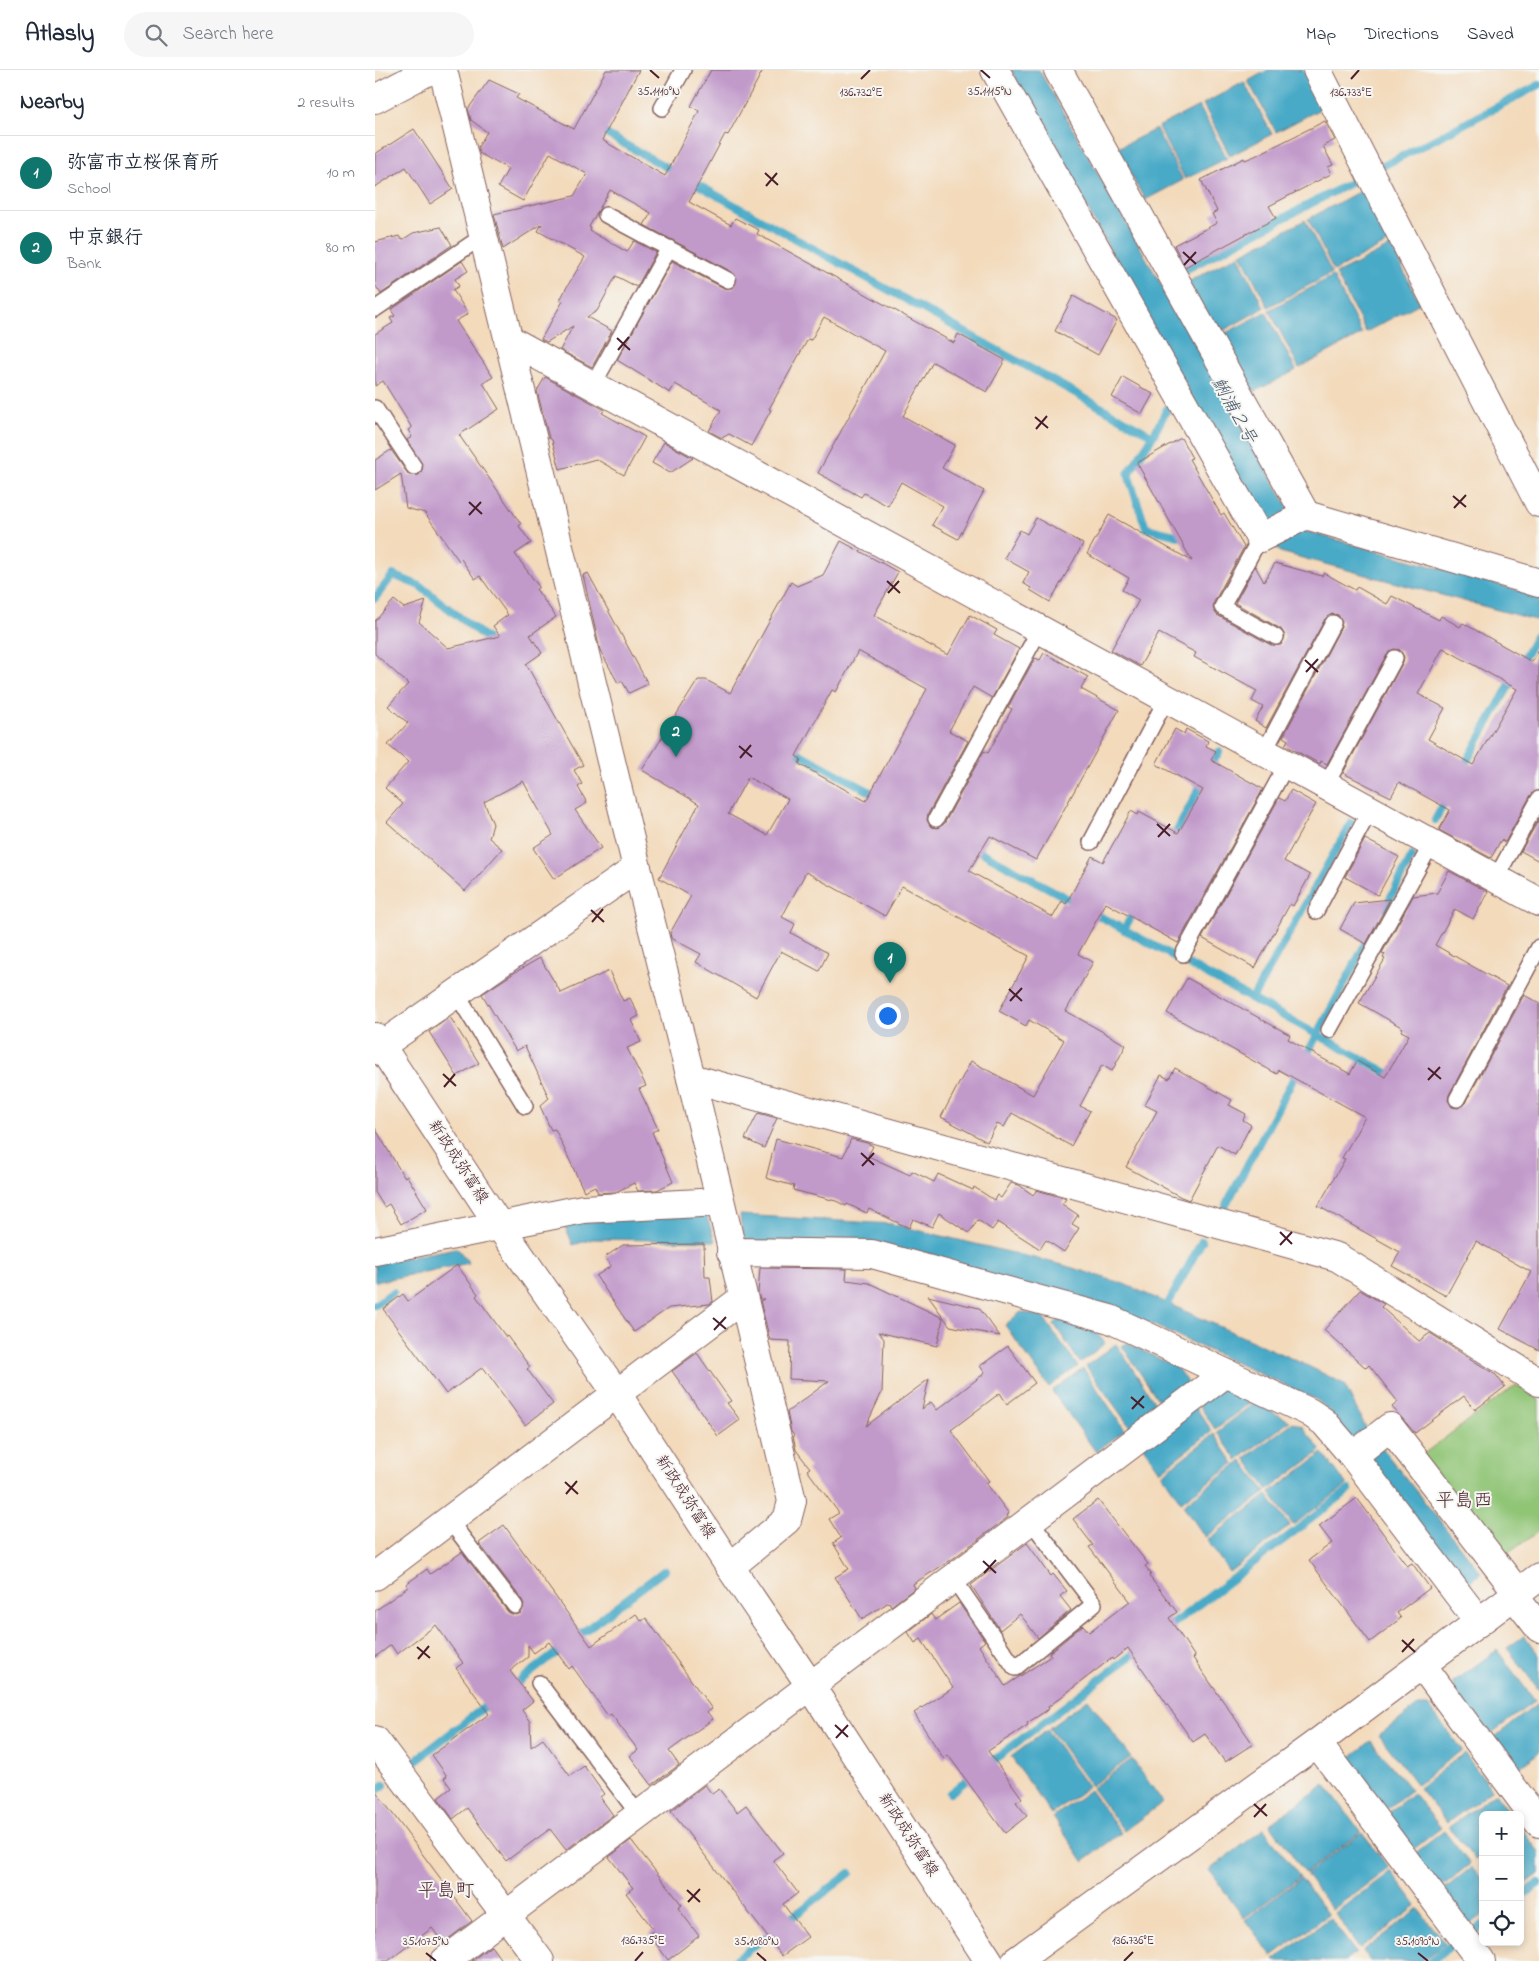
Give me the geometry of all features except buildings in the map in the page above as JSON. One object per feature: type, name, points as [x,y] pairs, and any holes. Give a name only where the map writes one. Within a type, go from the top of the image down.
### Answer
[{"type":"street","points":[[375,99],[430,70]]},
{"type":"street","points":[[443,70],[637,868],[691,1078],[791,1501],[787,1520],[730,1568]]},
{"type":"street","points":[[995,70],[1260,538],[1306,515],[1539,582]]},
{"type":"street","points":[[1058,70],[1306,515]]},
{"type":"street","points":[[1317,70],[1539,502]]},
{"type":"street","points":[[508,339],[1539,902]]},
{"type":"street","points":[[377,1044],[456,994],[637,868]]},
{"type":"street","name":"新政成弥富線","points":[[377,1044],[499,1225],[617,1394],[730,1568],[810,1685],[989,1961]]},
{"type":"street","points":[[691,1078],[1337,1257],[1539,1382]]},
{"type":"street","points":[[375,1251],[583,1209],[720,1202]]},
{"type":"street","points":[[731,1252],[872,1254],[1110,1319],[1309,1412],[1324,1422],[1353,1456],[1479,1622]]},
{"type":"street","points":[[375,1576],[742,1299]]},
{"type":"street","points":[[445,1961],[1226,1373]]},
{"type":"street","points":[[1353,1456],[1390,1427],[1524,1589],[1539,1628]]},
{"type":"street","points":[[1016,1961],[1317,1743],[1524,1589]]},
{"type":"street","points":[[1422,1665],[1539,1823]]},
{"type":"street","points":[[375,1740],[540,1961]]},
{"type":"street","points":[[1317,1743],[1470,1957]]},
{"type":"lane","points":[[662,108],[683,70]]},
{"type":"lane","points":[[606,215],[728,280]]},
{"type":"lane","points":[[375,309],[483,236]]},
{"type":"lane","points":[[593,386],[669,248]]},
{"type":"lane","points":[[375,408],[414,467]]},
{"type":"lane","points":[[1260,538],[1222,607],[1276,637]]},
{"type":"lane","points":[[1183,954],[1275,758],[1333,623]]},
{"type":"lane","points":[[936,819],[1040,629]]},
{"type":"lane","points":[[1326,785],[1395,658]]},
{"type":"lane","points":[[1091,842],[1167,698]]},
{"type":"lane","points":[[1496,878],[1539,799]]},
{"type":"lane","points":[[1316,911],[1370,810]]},
{"type":"lane","points":[[1329,1030],[1431,843]]},
{"type":"lane","points":[[1457,1100],[1539,947]]},
{"type":"lane","points":[[456,994],[525,1106]]},
{"type":"lane","points":[[449,1520],[515,1606]]},
{"type":"lane","points":[[953,1578],[1015,1668],[1094,1604],[1030,1520]]},
{"type":"lane","points":[[539,1683],[639,1814]]},
{"type":"green space","points":[[1516,1385],[1539,1400],[1539,1531],[1502,1558],[1422,1455]]},
{"type":"water","name":"鯏浦２号","points":[[1011,70],[1039,70],[1301,530],[1539,596],[1539,621],[1280,552],[1272,545]]},
{"type":"water","points":[[1268,70],[1303,70],[1322,108],[1276,132],[1248,81]]},
{"type":"water","points":[[1244,82],[1272,134],[1230,156],[1203,104]]},
{"type":"water","points":[[1199,106],[1227,158],[1185,179],[1158,127]]},
{"type":"water","points":[[1156,129],[1183,180],[1145,200],[1116,149]]},
{"type":"water","points":[[1362,190],[1389,242],[1334,271],[1308,219]]},
{"type":"water","points":[[1305,220],[1332,273],[1268,307],[1241,254]]},
{"type":"water","points":[[1391,246],[1420,303],[1366,332],[1336,274]]},
{"type":"water","points":[[1238,255],[1264,308],[1217,334],[1188,282]]},
{"type":"water","points":[[1333,276],[1362,334],[1299,368],[1269,310]]},
{"type":"water","points":[[1266,312],[1296,370],[1250,394],[1218,337]]},
{"type":"water","points":[[706,1214],[715,1241],[593,1239],[573,1245],[564,1223]]},
{"type":"water","points":[[740,1215],[892,1224],[1063,1265],[1124,1284],[1306,1365],[1344,1384],[1366,1428],[1481,1573],[1464,1586],[1330,1412],[1317,1400],[1114,1307],[743,1239]]},
{"type":"water","points":[[457,1248],[469,1263],[375,1282],[375,1263]]},
{"type":"water","points":[[1021,1312],[1043,1317],[1078,1366],[1049,1387],[1005,1325]]},
{"type":"water","points":[[1059,1320],[1094,1330],[1105,1343],[1080,1363],[1054,1324]]},
{"type":"water","points":[[1127,1343],[1176,1367],[1189,1384],[1161,1404],[1122,1346]]},
{"type":"water","points":[[1116,1344],[1158,1407],[1130,1427],[1086,1366]]},
{"type":"water","points":[[1083,1368],[1125,1430],[1096,1452],[1052,1391]]},
{"type":"water","points":[[1219,1386],[1251,1402],[1215,1429],[1197,1402]]},
{"type":"water","points":[[1254,1403],[1290,1421],[1237,1460],[1217,1432]]},
{"type":"water","points":[[1194,1405],[1212,1431],[1160,1471],[1141,1443]]},
{"type":"water","points":[[1293,1422],[1302,1426],[1321,1451],[1268,1490],[1245,1458]]},
{"type":"water","points":[[1214,1434],[1234,1463],[1181,1502],[1162,1474]]},
{"type":"water","points":[[1323,1453],[1347,1485],[1293,1525],[1270,1493]]},
{"type":"water","points":[[1242,1460],[1266,1492],[1205,1537],[1183,1505]]},
{"type":"water","points":[[1267,1495],[1290,1526],[1229,1572],[1207,1540]]},
{"type":"water","points":[[1524,1636],[1539,1655],[1539,1690],[1507,1648]]},
{"type":"water","points":[[1497,1650],[1535,1701],[1489,1735],[1454,1690],[1453,1682]]},
{"type":"water","points":[[1088,1699],[1131,1757],[1091,1786],[1049,1728]]},
{"type":"water","points":[[1537,1704],[1539,1706],[1539,1753],[1516,1770],[1492,1739]]},
{"type":"water","points":[[1418,1706],[1428,1706],[1462,1750],[1417,1785],[1379,1735]]},
{"type":"water","points":[[1047,1730],[1088,1787],[1051,1814],[1011,1757]]},
{"type":"water","points":[[1371,1741],[1411,1790],[1382,1812],[1347,1768],[1348,1759]]},
{"type":"water","points":[[1464,1753],[1492,1790],[1447,1823],[1419,1788]]},
{"type":"water","points":[[1132,1759],[1163,1802],[1124,1831],[1092,1788]]},
{"type":"water","points":[[1325,1784],[1361,1832],[1305,1873],[1270,1824]]},
{"type":"water","points":[[1090,1790],[1121,1833],[1083,1861],[1053,1817]]},
{"type":"water","points":[[1413,1793],[1441,1828],[1411,1851],[1384,1816]]},
{"type":"water","points":[[1495,1793],[1508,1811],[1479,1811],[1479,1857],[1475,1860],[1449,1827]]},
{"type":"water","points":[[1264,1829],[1300,1877],[1244,1918],[1209,1870]]},
{"type":"water","points":[[1444,1831],[1470,1864],[1440,1888],[1414,1854]]},
{"type":"water","points":[[1524,1832],[1539,1852],[1539,1874],[1524,1885]]},
{"type":"water","points":[[1362,1833],[1389,1868],[1332,1910],[1306,1874]]},
{"type":"water","points":[[1472,1867],[1479,1875],[1479,1918],[1469,1925],[1442,1891]]},
{"type":"water","points":[[1391,1871],[1417,1906],[1360,1949],[1335,1913]]},
{"type":"water","points":[[1301,1878],[1328,1915],[1272,1956],[1245,1920]]},
{"type":"water","points":[[1419,1909],[1445,1944],[1422,1961],[1370,1961],[1363,1951]]},
{"type":"water","points":[[1330,1918],[1356,1953],[1345,1961],[1274,1960]]},
{"type":"waterway","points":[[1379,168],[1539,85]]},
{"type":"waterway","points":[[597,129],[677,173]]},
{"type":"waterway","points":[[691,181],[1153,436]]},
{"type":"waterway","points":[[1187,269],[1354,181]]},
{"type":"waterway","points":[[1167,409],[1153,436],[1128,474],[1146,528],[1187,538]]},
{"type":"waterway","points":[[375,598],[393,575],[420,586],[486,638],[488,649]]},
{"type":"waterway","points":[[1520,665],[1538,633]]},
{"type":"waterway","points":[[1462,770],[1514,677]]},
{"type":"waterway","points":[[789,748],[878,796]]},
{"type":"waterway","points":[[1209,769],[1219,752]]},
{"type":"waterway","points":[[1172,840],[1204,779]]},
{"type":"waterway","points":[[1435,820],[1447,798]]},
{"type":"waterway","points":[[1252,999],[1351,823]]},
{"type":"waterway","points":[[972,847],[1076,903]]},
{"type":"waterway","points":[[1385,908],[1412,856]]},
{"type":"waterway","points":[[1124,930],[1135,909]]},
{"type":"waterway","points":[[1090,911],[1397,1078]]},
{"type":"waterway","points":[[1304,1060],[1370,935]]},
{"type":"waterway","points":[[1226,1205],[1298,1070]]},
{"type":"waterway","points":[[1168,1304],[1202,1241]]},
{"type":"waterway","points":[[375,1305],[393,1292]]},
{"type":"waterway","points":[[1165,1630],[1349,1490]]},
{"type":"waterway","points":[[575,1638],[665,1570]]},
{"type":"waterway","points":[[512,1687],[564,1647]]},
{"type":"waterway","points":[[986,1766],[1140,1649]]},
{"type":"waterway","points":[[415,1761],[492,1701]]},
{"type":"waterway","points":[[950,1793],[975,1774]]},
{"type":"waterway","points":[[375,1792],[384,1785]]},
{"type":"waterway","points":[[786,1922],[850,1873]]},
{"type":"waterway","points":[[1524,1894],[1539,1883]]},
{"type":"waterway","points":[[1475,1931],[1479,1928]]},
{"type":"waterway","points":[[734,1961],[775,1930]]},
{"type":"waterway","points":[[1431,1961],[1449,1947]]},
{"type":"place","name":"中京銀行","points":[[676,757]]},
{"type":"place","name":"弥富市立桜保育所","points":[[890,983]]},
{"type":"district","name":"平島西","points":[[1464,1501]]},
{"type":"district","name":"平島町","points":[[446,1891]]}]
